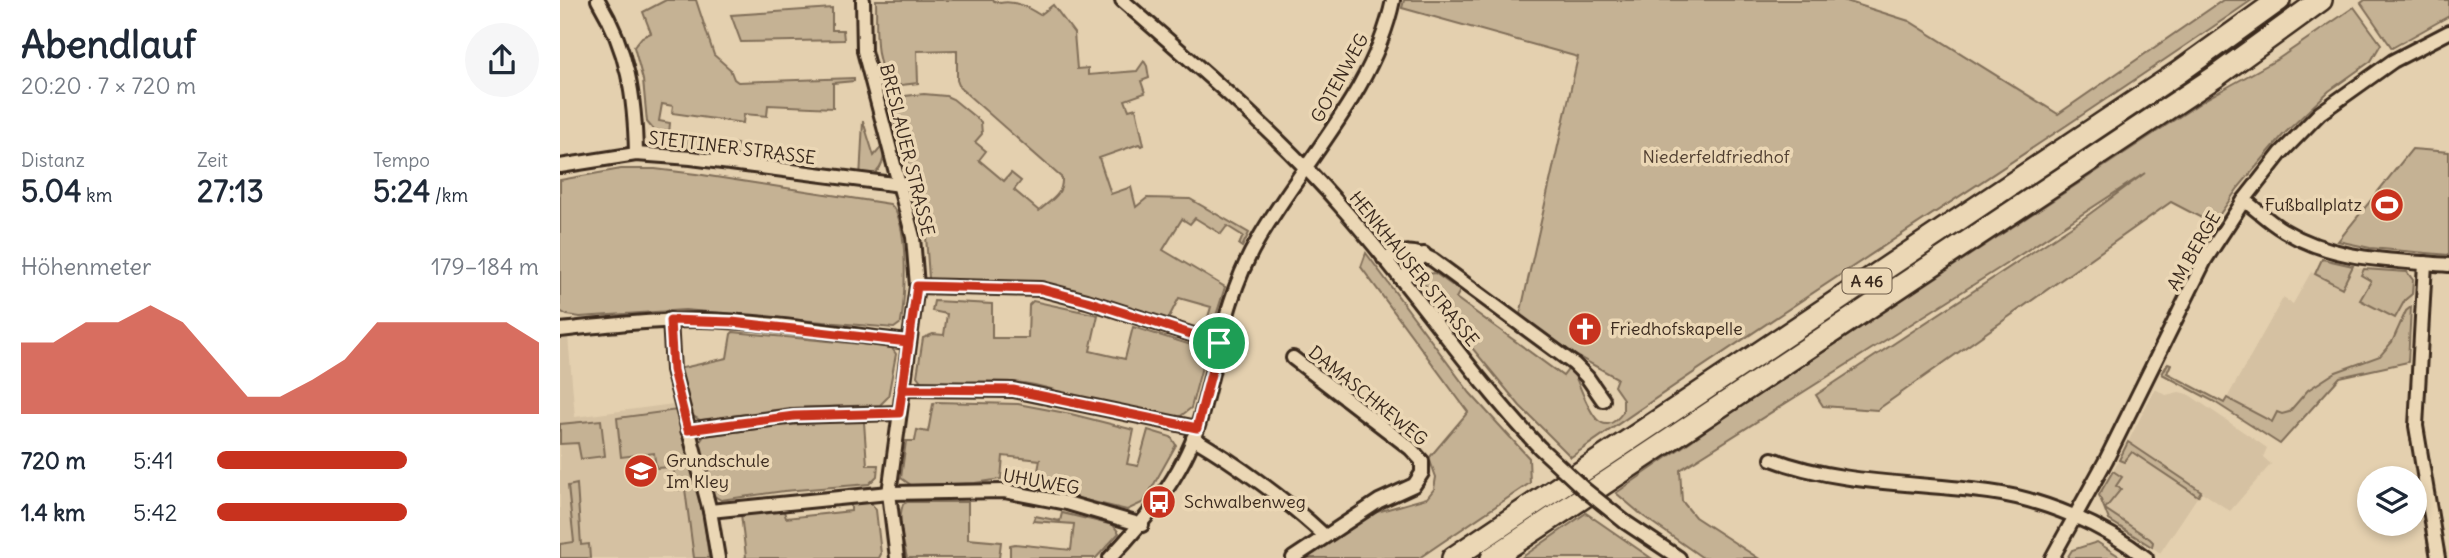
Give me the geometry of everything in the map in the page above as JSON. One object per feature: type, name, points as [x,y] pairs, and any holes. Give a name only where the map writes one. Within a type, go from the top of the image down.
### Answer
[{"type":"highway","name":"A 46","points":[[1453,558],[2168,80],[2279,0]]},
{"type":"highway","name":"A 46","points":[[1492,558],[2215,76],[2321,0]]},
{"type":"street","points":[[598,0],[615,30],[627,70],[635,108],[636,154]]},
{"type":"street","name":"BRESLAUER STRASSE","points":[[863,0],[864,51],[913,237],[917,286],[889,493],[897,558]]},
{"type":"street","name":"HENKHAUSER STRASSE","points":[[1122,0],[1250,113],[1306,167],[1401,279],[1500,406],[1540,448],[1625,522],[1679,558]]},
{"type":"street","name":"GOTENWEG","points":[[1110,558],[1142,525],[1168,486],[1195,433],[1219,343],[1241,275],[1257,240],[1342,115],[1386,28],[1393,0]]},
{"type":"street","name":"AM BERGE","points":[[2052,558],[2075,518],[2205,260],[2244,200],[2281,153],[2320,113],[2393,61],[2449,33]]},
{"type":"street","name":"STETTINER STRASSE","points":[[560,166],[636,154],[691,158],[901,186]]},
{"type":"street","points":[[2244,200],[2281,229],[2314,246],[2366,259],[2449,265]]},
{"type":"street","points":[[1384,259],[1407,251],[1424,254],[1451,271],[1574,364],[1587,377],[1602,400]]},
{"type":"street","points":[[1401,279],[1424,254]]},
{"type":"street","points":[[2425,263],[2416,426],[2438,558]]},
{"type":"street","points":[[917,286],[1041,289],[1219,343]]},
{"type":"street","points":[[670,320],[673,370],[710,510],[718,558]]},
{"type":"street","points":[[560,330],[670,320],[732,322],[908,342]]},
{"type":"street","name":"DAMASCHKEWEG","points":[[1293,358],[1410,448],[1422,461],[1422,473],[1414,485],[1379,501],[1293,558]]},
{"type":"street","points":[[902,389],[1013,390],[1195,433],[1212,449],[1307,519],[1325,536]]},
{"type":"street","points":[[688,430],[794,416],[899,413]]},
{"type":"street","points":[[1772,459],[1828,476],[1992,492],[2039,504],[2075,518],[2135,549],[2146,558]]},
{"type":"street","name":"UHUWEG","points":[[710,510],[889,493],[1004,491],[1067,503],[1142,525]]},
{"type":"shaded area","points":[[2353,266],[2364,269],[2361,275],[2402,304],[2412,294],[2411,307],[2406,311],[2386,351],[2380,356],[2336,372],[2312,387],[2289,412],[2272,422],[2227,398],[2283,298],[2293,304],[2311,272],[2342,288]]},
{"type":"shaded area","name":"Grundschule Im Kley","points":[[568,336],[575,417],[681,403],[718,558],[560,558],[560,337]]},
{"type":"shaded area","points":[[2155,389],[2166,395],[2179,392],[2188,394],[2267,448],[2263,457],[2271,464],[2230,511],[2128,442]]},
{"type":"shaded area","points":[[2132,452],[2198,496],[2160,553],[2152,547],[2153,542],[2105,509],[2122,476],[2113,471],[2119,460],[2124,462]]},
{"type":"green space","points":[[666,0],[696,0],[714,55],[730,69],[738,82],[854,78],[854,81],[833,83],[833,108],[768,105],[767,116],[744,114],[743,123],[672,113],[673,106],[662,104],[659,121],[670,123],[669,134],[737,144],[735,155],[667,146],[647,122],[643,80],[634,47],[642,37],[651,33],[643,12]]},
{"type":"green space","points":[[876,0],[992,0],[1021,5],[1040,15],[1053,5],[1074,33],[1077,69],[1088,68],[1088,75],[1137,71],[1144,61],[1149,78],[1141,81],[1145,93],[1125,100],[1129,110],[1136,108],[1144,145],[1139,144],[1099,158],[1111,194],[1131,187],[1136,207],[1147,198],[1190,199],[1249,233],[1242,247],[1239,245],[1243,236],[1227,226],[1221,234],[1195,218],[1190,224],[1182,219],[1163,250],[1225,287],[1214,322],[1204,330],[1211,307],[1179,298],[1168,319],[1046,286],[934,283],[929,278],[926,236],[918,196],[891,112],[895,97],[924,94],[953,99],[981,122],[982,134],[975,142],[986,151],[979,160],[1004,181],[1011,173],[1021,181],[1014,190],[1039,211],[1058,193],[1062,178],[960,88],[957,80],[957,50],[917,51],[918,83],[893,86],[886,78],[879,57]]},
{"type":"green space","name":"Niederfeldfriedhof","points":[[1404,0],[1843,0],[1909,21],[2058,114],[2223,0],[2252,0],[1740,341],[1571,457],[1520,406],[1463,337],[1423,282],[1427,274],[1435,273],[1460,291],[1456,298],[1563,376],[1570,367],[1590,410],[1604,424],[1613,422],[1623,412],[1623,399],[1614,386],[1617,378],[1575,355],[1520,315],[1578,57],[1402,8]]},
{"type":"green space","points":[[2365,0],[2449,0],[2449,16],[2392,48],[2361,3]]},
{"type":"green space","points":[[2354,7],[2381,44],[2371,61],[2329,91],[2283,135],[2238,188],[2213,224],[2171,202],[1877,410],[1823,406],[1816,395],[2084,218],[2145,173],[1680,470],[1682,501],[1695,517],[1758,558],[1703,558],[1643,516],[1616,493],[1734,411],[2206,99],[2278,59]]},
{"type":"green space","points":[[832,8],[832,30],[843,30],[844,40],[741,42],[731,15]]},
{"type":"green space","points":[[863,121],[874,156],[883,145],[883,158],[876,172],[860,179]]},
{"type":"green space","points":[[2412,149],[2449,152],[2449,255],[2370,248],[2338,241]]},
{"type":"green space","points":[[621,169],[655,169],[696,174],[890,204],[901,226],[903,242],[905,278],[901,323],[894,328],[685,310],[580,317],[567,315],[560,311],[560,180]]},
{"type":"green space","points":[[1366,253],[1470,393],[1529,458],[1530,483],[1419,558],[1302,558],[1370,514],[1427,498],[1434,489],[1436,477],[1429,458],[1468,412],[1361,267]]},
{"type":"green space","points":[[2322,259],[2353,266],[2342,288],[2315,274]]},
{"type":"green space","points":[[2364,269],[2407,272],[2413,280],[2412,294],[2405,300],[2395,318],[2360,300],[2371,281],[2361,275]]},
{"type":"green space","points":[[934,301],[992,304],[992,338],[1028,338],[1029,305],[1033,301],[1098,315],[1090,351],[1125,359],[1133,327],[1198,347],[1204,359],[1191,408],[1177,419],[1028,384],[993,381],[923,384],[917,376],[923,338],[933,334],[944,335],[947,314],[932,311]]},
{"type":"green space","points":[[2411,307],[2408,362],[2340,377],[2280,444],[2213,401],[2162,374],[2168,363],[2171,364],[2167,373],[2224,403],[2227,398],[2272,422],[2277,412],[2289,412],[2308,390],[2336,372],[2380,356],[2392,342],[2406,311]]},
{"type":"green space","points":[[733,332],[891,347],[896,354],[888,397],[880,405],[790,408],[700,420],[688,413],[678,369],[727,358]]},
{"type":"green space","points":[[933,404],[1018,404],[1134,430],[1127,464],[1138,466],[1148,430],[1171,437],[1176,445],[1144,502],[1127,510],[1035,487],[1040,460],[1003,456],[1001,479],[975,483],[911,485],[901,478],[906,441],[915,441],[917,430],[928,432]]},
{"type":"green space","points":[[677,410],[702,502],[709,558],[694,558],[685,489],[676,490],[673,467],[656,468],[654,453],[621,457],[617,418]]},
{"type":"green space","points":[[601,420],[605,456],[581,459],[578,443],[560,444],[560,424]]},
{"type":"green space","points":[[829,422],[864,422],[867,465],[878,465],[877,476],[869,484],[784,491],[721,500],[709,493],[697,446],[704,436]]},
{"type":"green space","points":[[2128,442],[2201,491],[2198,496],[2132,452],[2124,462],[2119,460]]},
{"type":"green space","points":[[2113,471],[2122,477],[2116,486],[2121,489],[2105,509],[2150,539],[2153,542],[2152,547],[2109,520],[2099,495]]},
{"type":"green space","points":[[577,484],[581,545],[589,544],[590,558],[560,558],[560,544],[574,542],[568,486]]},
{"type":"green space","points":[[869,500],[876,510],[881,554],[879,558],[744,558],[741,514],[783,508],[786,518],[851,511],[851,501]]},
{"type":"green space","points":[[968,502],[968,539],[1001,542],[999,558],[907,558],[901,517],[903,504]]},
{"type":"green space","points":[[1062,513],[1113,525],[1119,533],[1096,558],[1010,558],[1010,545],[1015,544],[1071,550],[1074,524],[1033,521],[1035,516],[1060,521]]},
{"type":"green space","points":[[1586,513],[1651,558],[1521,558]]},
{"type":"green space","points":[[2097,542],[2122,558],[2067,558],[2072,550]]},
{"type":"place","name":"Fußballplatz","points":[[2387,205]]},
{"type":"place","name":"Friedhofskapelle","points":[[1585,329]]},
{"type":"place","name":"Grundschule Im Kley","points":[[641,471]]},
{"type":"place","name":"Schwalbenweg","points":[[1159,502]]},
{"type":"route","points":[[1219,343],[1041,289],[917,286],[908,342],[899,413],[794,416],[688,430],[673,370],[670,320],[732,322],[908,342],[902,389],[1013,390],[1036,393],[1197,428],[1219,343]]}]
